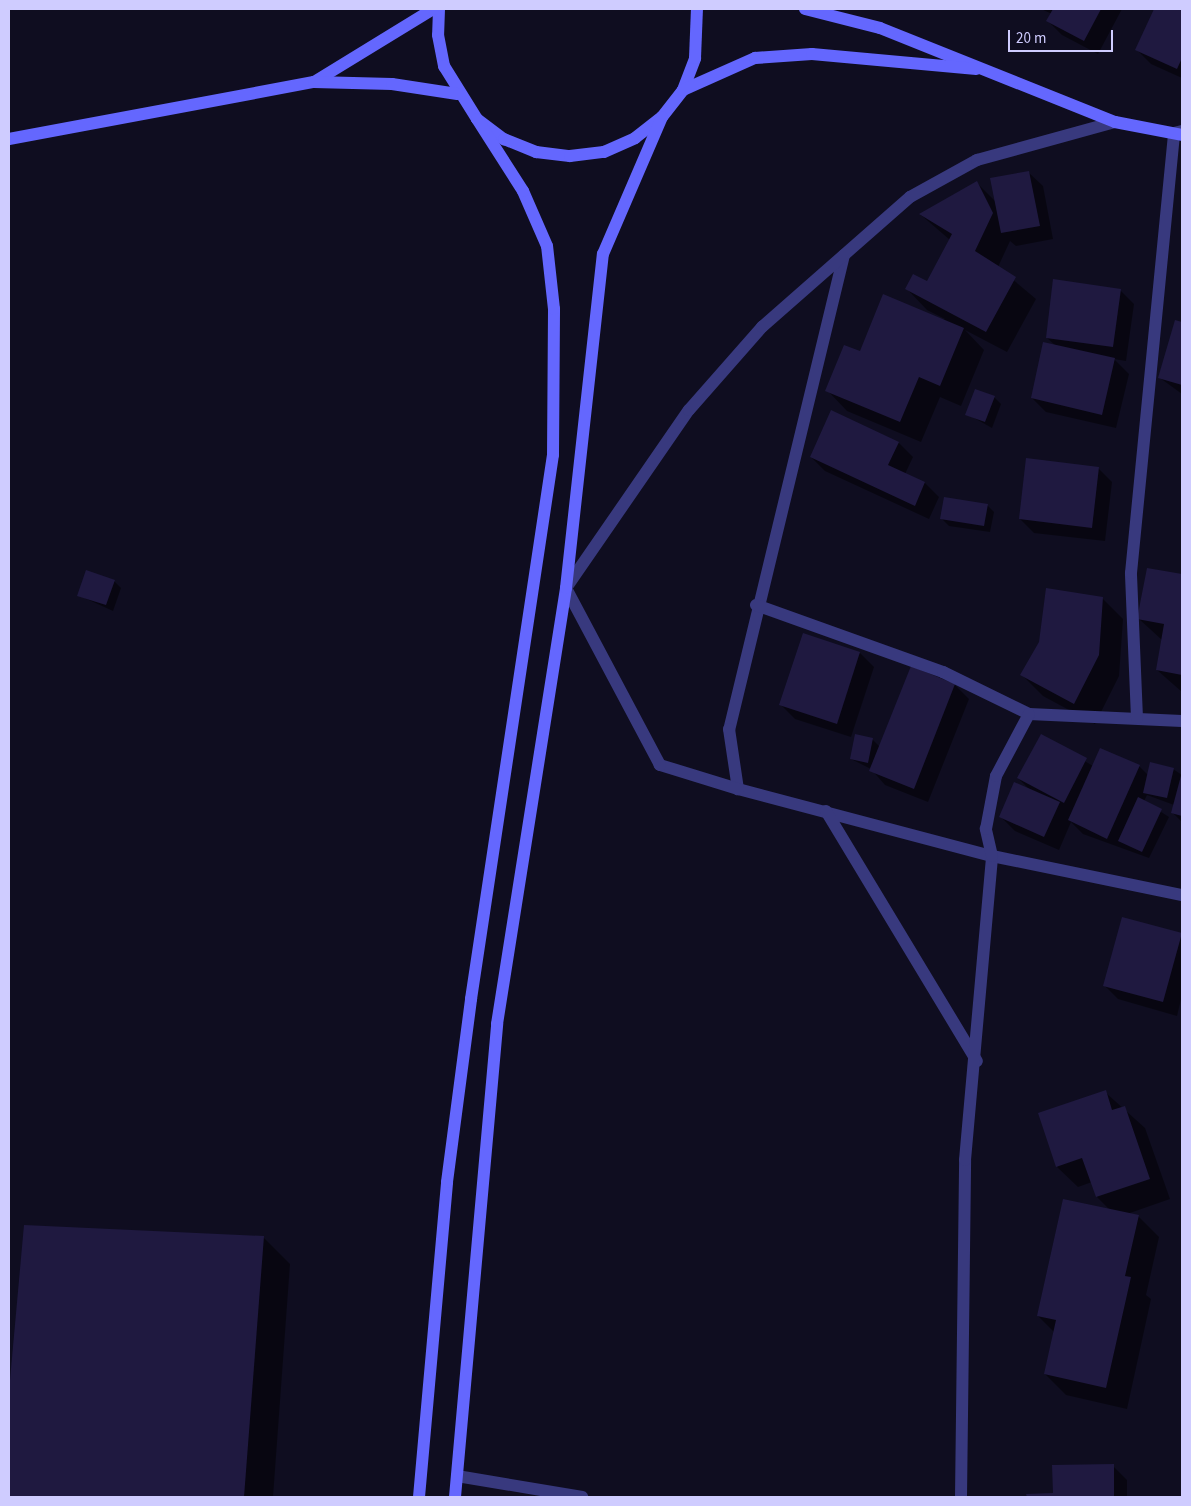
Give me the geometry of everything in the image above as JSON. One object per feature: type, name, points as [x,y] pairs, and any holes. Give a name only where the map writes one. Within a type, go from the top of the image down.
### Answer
[{"type":"street","points":[[314,82],[433,9]]},
{"type":"street","points":[[419,1497],[446,1192],[469,1009],[553,455],[554,309],[547,246],[523,191],[477,118],[457,94],[444,66],[438,35],[440,9]]},
{"type":"street","points":[[477,118],[504,139],[536,152],[570,156],[604,152],[635,138],[662,117],[683,90],[695,58],[697,9]]},
{"type":"street","points":[[805,9],[880,28],[991,70],[1115,122],[1179,133],[1131,573],[1136,718]]},
{"type":"street","points":[[683,90],[755,58],[812,54],[991,70]]},
{"type":"street","points":[[9,139],[314,82],[392,84],[457,94]]},
{"type":"street","points":[[455,1497],[497,1024],[566,588],[603,254],[662,117]]},
{"type":"street","points":[[566,588],[689,410],[762,328],[910,197],[977,160],[1115,122]]},
{"type":"street","points":[[738,789],[729,729],[756,605],[844,255]]},
{"type":"street","points":[[566,588],[660,765],[738,789],[992,856],[1182,895]]},
{"type":"street","points":[[756,605],[943,672],[1029,714],[1182,721]]},
{"type":"street","points":[[961,1497],[965,1160],[977,1062],[992,856],[986,829],[996,776],[1029,714]]},
{"type":"street","points":[[826,811],[977,1062]]},
{"type":"street","points":[[457,1476],[582,1497]]},
{"type":"building","points":[[1053,9],[1101,9],[1084,41],[1046,21]]},
{"type":"building","points":[[1154,9],[1182,9],[1182,58],[1177,69],[1135,50]]},
{"type":"building","points":[[1029,171],[1040,226],[1001,233],[990,178]]},
{"type":"building","points":[[977,181],[993,213],[975,251],[1016,277],[986,332],[905,289],[913,274],[927,281],[952,234],[919,214]]},
{"type":"building","points":[[1053,279],[1121,289],[1113,347],[1046,338]]},
{"type":"building","points":[[883,294],[964,328],[940,386],[919,377],[900,422],[825,391],[844,345],[860,351]]},
{"type":"building","points":[[1175,320],[1182,322],[1182,385],[1158,378]]},
{"type":"building","points":[[1043,342],[1115,358],[1102,415],[1031,398]]},
{"type":"building","points":[[975,389],[995,396],[985,422],[965,415]]},
{"type":"building","points":[[831,410],[899,442],[888,465],[925,482],[915,506],[810,457]]},
{"type":"building","points":[[1026,458],[1099,467],[1092,528],[1019,519]]},
{"type":"building","points":[[944,497],[988,504],[984,526],[940,519]]},
{"type":"building","points":[[1147,568],[1182,574],[1182,675],[1156,670],[1164,624],[1137,619]]},
{"type":"building","points":[[86,570],[115,580],[106,605],[77,596]]},
{"type":"building","points":[[1046,588],[1103,597],[1099,655],[1074,704],[1020,675],[1039,642]]},
{"type":"building","points":[[803,633],[860,652],[837,724],[779,705]]},
{"type":"building","points":[[911,666],[955,684],[914,789],[869,771]]},
{"type":"building","points":[[855,734],[873,738],[868,763],[850,759]]},
{"type":"building","points":[[1041,734],[1087,758],[1064,803],[1017,778]]},
{"type":"building","points":[[1100,748],[1140,765],[1107,839],[1068,820]]},
{"type":"building","points":[[1150,762],[1174,768],[1167,798],[1143,793]]},
{"type":"building","points":[[1182,772],[1182,816],[1171,813]]},
{"type":"building","points":[[1014,782],[1060,802],[1044,837],[999,817]]},
{"type":"building","points":[[1138,797],[1162,809],[1142,852],[1118,841]]},
{"type":"building","points":[[1122,917],[1182,933],[1163,1002],[1103,986]]},
{"type":"building","points":[[1106,1090],[1112,1110],[1125,1106],[1150,1179],[1096,1197],[1082,1158],[1056,1167],[1038,1113]]},
{"type":"building","points":[[1063,1199],[1139,1215],[1125,1276],[1131,1277],[1106,1388],[1044,1374],[1056,1320],[1037,1316]]},
{"type":"building","points":[[24,1225],[264,1236],[244,1497],[9,1497],[9,1391]]},
{"type":"building","points":[[1114,1464],[1114,1497],[1027,1497],[1026,1494],[1053,1493],[1052,1465]]}]
